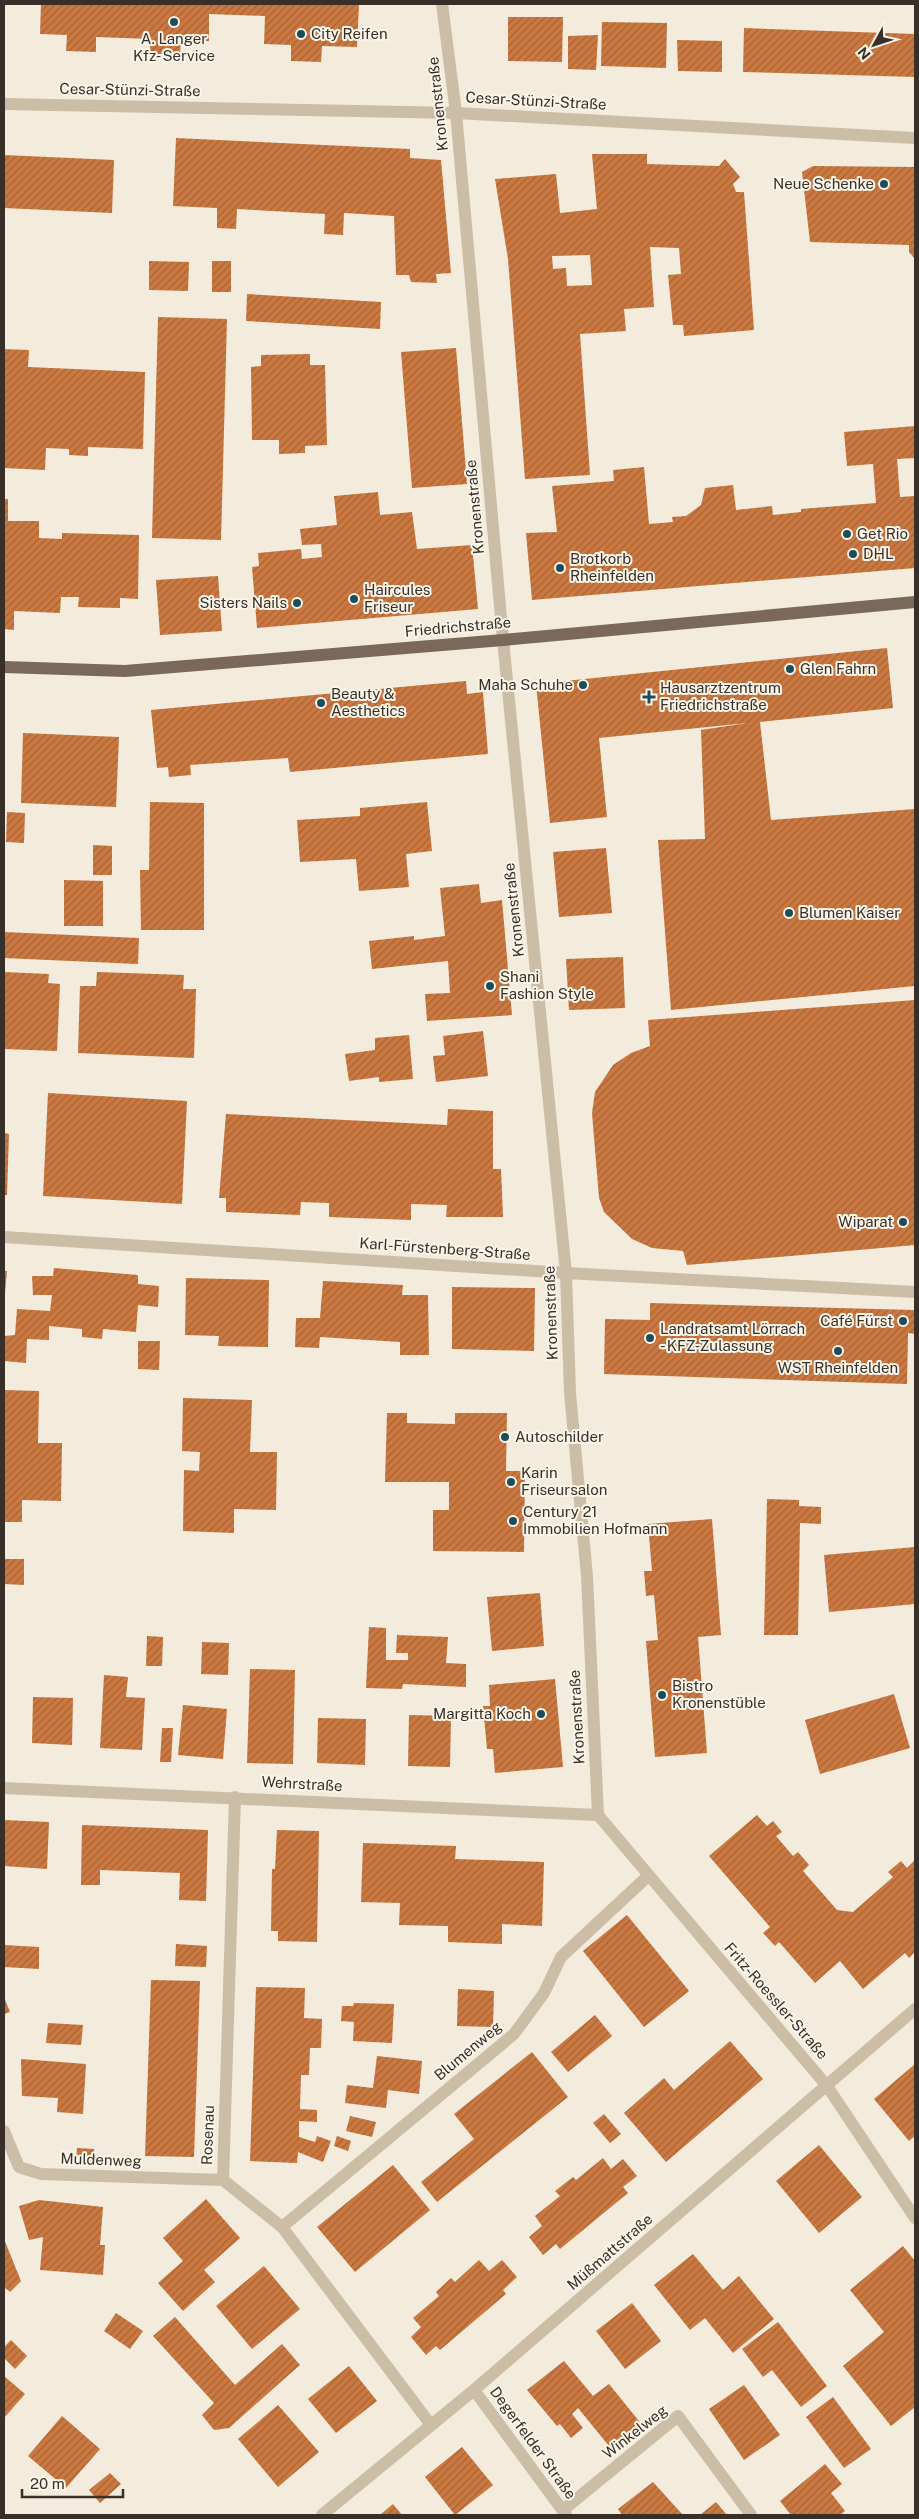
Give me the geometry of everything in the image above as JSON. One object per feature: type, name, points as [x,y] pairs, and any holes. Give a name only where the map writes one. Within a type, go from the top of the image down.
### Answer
[{"type":"main road","name":"Friedrichstraße","points":[[4,667],[125,671],[503,640],[915,602]]},
{"type":"street","name":"Kronenstraße","points":[[442,4],[456,113],[503,640],[566,1273],[570,1393],[587,1576],[598,1815]]},
{"type":"street","name":"Cesar-Stünzi-Straße","points":[[4,104],[456,113],[915,138]]},
{"type":"street","name":"Karl-Fürstenberg-Straße","points":[[4,1237],[566,1273],[915,1292]]},
{"type":"street","name":"Wehrstraße","points":[[4,1788],[598,1815]]},
{"type":"street","name":"Rosenau","points":[[235,1797],[223,2180],[282,2227],[431,2425]]},
{"type":"street","name":"Fritz-Roessler-Straße","points":[[598,1815],[827,2086],[915,2218]]},
{"type":"street","name":"Blumenweg","points":[[282,2227],[514,2034],[544,1993],[561,1957],[648,1876]]},
{"type":"street","name":"Müßmattstraße","points":[[322,2515],[474,2390],[915,2009]]},
{"type":"street","name":"Muldenweg","points":[[4,2131],[19,2167],[41,2174],[223,2180]]},
{"type":"street","name":"Degerfelder Straße","points":[[474,2390],[565,2513]]},
{"type":"street","name":"Winkelweg","points":[[565,2513],[678,2416],[751,2515]]},
{"type":"building","points":[[41,4],[359,4],[357,47],[322,46],[321,62],[291,61],[291,45],[264,44],[265,16],[209,14],[209,41],[181,40],[180,55],[150,54],[150,39],[96,37],[96,52],[66,51],[67,35],[40,34]]},
{"type":"building","points":[[508,17],[563,17],[562,62],[508,61]]},
{"type":"building","points":[[602,22],[667,23],[666,68],[601,66]]},
{"type":"building","points":[[744,28],[915,34],[915,77],[743,72]]},
{"type":"building","points":[[598,35],[596,70],[568,69],[568,36]]},
{"type":"building","points":[[677,40],[722,41],[722,72],[678,71]]},
{"type":"building","points":[[176,138],[410,149],[410,158],[441,160],[451,273],[436,274],[437,283],[411,282],[409,275],[396,275],[394,216],[344,213],[343,235],[324,234],[325,214],[237,209],[236,229],[217,228],[217,208],[173,206]]},
{"type":"building","points":[[592,154],[647,154],[647,164],[719,166],[725,159],[740,177],[733,184],[736,192],[744,192],[754,330],[684,336],[683,325],[673,325],[668,275],[681,274],[679,248],[650,247],[654,307],[624,309],[626,331],[580,334],[590,475],[525,479],[508,259],[495,179],[556,174],[560,213],[597,209]],"holes":[[[590,255],[592,285],[567,286],[566,268],[553,269],[552,256]]]},
{"type":"building","points":[[4,155],[114,160],[112,213],[4,208]]},
{"type":"building","points":[[813,166],[915,167],[915,259],[909,252],[909,245],[810,242],[802,172]]},
{"type":"building","points":[[149,261],[189,262],[188,291],[149,290]]},
{"type":"building","points":[[212,261],[231,261],[231,292],[212,292]]},
{"type":"building","points":[[247,294],[381,302],[380,329],[246,321]]},
{"type":"building","points":[[158,317],[227,319],[221,540],[152,538]]},
{"type":"building","points":[[456,348],[467,484],[412,488],[401,352]]},
{"type":"building","points":[[4,349],[29,350],[28,367],[145,372],[143,449],[88,447],[88,456],[69,455],[69,449],[46,448],[45,470],[4,468]]},
{"type":"building","points":[[310,354],[310,365],[325,365],[327,445],[305,446],[305,453],[279,454],[279,440],[252,440],[251,367],[261,366],[261,355]]},
{"type":"building","points":[[915,426],[915,458],[897,459],[900,497],[915,496],[915,568],[532,600],[526,533],[557,532],[552,486],[614,481],[613,470],[644,467],[649,524],[673,522],[672,517],[686,516],[701,505],[705,488],[733,485],[736,510],[772,506],[773,515],[801,512],[801,509],[876,503],[873,464],[847,466],[844,432]]},
{"type":"building","points":[[378,492],[380,515],[412,512],[417,549],[472,545],[478,609],[257,628],[252,567],[259,566],[258,553],[301,549],[302,559],[322,557],[321,544],[302,545],[300,529],[337,525],[334,496]]},
{"type":"building","points":[[4,499],[8,499],[8,521],[39,521],[39,538],[62,539],[62,533],[139,535],[138,599],[120,598],[120,608],[78,607],[79,597],[61,597],[60,613],[14,611],[14,630],[4,629]]},
{"type":"building","points":[[218,576],[222,631],[160,635],[156,580]]},
{"type":"building","name":"Blumen Kaiser","points":[[887,648],[893,708],[760,722],[771,820],[915,809],[915,986],[671,1010],[658,840],[705,839],[701,730],[747,723],[599,738],[607,817],[550,823],[536,684]]},
{"type":"building","points":[[466,681],[467,694],[483,692],[488,754],[290,772],[288,758],[190,765],[191,775],[169,777],[168,767],[157,768],[151,710]]},
{"type":"building","points":[[23,733],[119,737],[116,807],[21,803]]},
{"type":"building","points":[[150,802],[204,803],[204,930],[141,930],[140,870],[149,870]]},
{"type":"building","points":[[427,802],[432,851],[406,854],[409,887],[359,891],[356,859],[300,862],[297,820],[360,816],[360,808]]},
{"type":"building","points":[[7,812],[25,813],[24,843],[6,842]]},
{"type":"building","points":[[93,845],[112,846],[112,875],[93,875]]},
{"type":"building","points":[[606,848],[612,913],[559,917],[553,852]]},
{"type":"building","points":[[64,880],[103,881],[103,926],[64,926]]},
{"type":"building","points":[[479,884],[481,903],[502,900],[512,1015],[427,1021],[425,994],[450,993],[448,961],[372,969],[369,941],[414,936],[414,940],[445,936],[440,888]]},
{"type":"building","points":[[4,932],[139,938],[138,964],[4,958]]},
{"type":"building","points":[[623,957],[625,1008],[569,1010],[566,959]]},
{"type":"building","points":[[4,972],[49,974],[48,983],[60,984],[57,1051],[4,1049]]},
{"type":"building","points":[[97,972],[184,975],[183,989],[196,989],[194,1058],[78,1053],[80,986],[96,986]]},
{"type":"building","points":[[915,1000],[915,1245],[687,1265],[683,1251],[652,1248],[632,1239],[604,1212],[599,1198],[592,1113],[595,1092],[613,1065],[631,1053],[650,1046],[648,1020]]},
{"type":"building","points":[[483,1031],[488,1076],[436,1082],[433,1056],[445,1055],[443,1036]]},
{"type":"building","points":[[409,1035],[413,1079],[379,1082],[379,1077],[349,1081],[345,1054],[375,1050],[375,1038]]},
{"type":"building","points":[[48,1093],[187,1101],[182,1204],[43,1196]]},
{"type":"building","points":[[448,1109],[493,1111],[493,1169],[501,1169],[503,1217],[446,1217],[447,1205],[411,1204],[411,1220],[329,1217],[329,1203],[301,1202],[300,1215],[226,1212],[226,1198],[219,1198],[226,1114],[447,1125]]},
{"type":"building","points":[[4,1133],[9,1134],[7,1195],[4,1195]]},
{"type":"building","points":[[54,1268],[138,1275],[138,1284],[159,1286],[158,1307],[138,1305],[136,1332],[103,1329],[102,1339],[82,1337],[82,1329],[49,1326],[49,1340],[27,1339],[26,1363],[4,1361],[4,1336],[15,1335],[17,1309],[50,1311],[52,1295],[33,1295],[32,1276],[53,1276]]},
{"type":"building","points":[[4,1271],[7,1271],[5,1293],[4,1293]]},
{"type":"building","points":[[186,1278],[269,1280],[268,1347],[218,1346],[219,1336],[185,1335]]},
{"type":"building","points":[[323,1281],[403,1285],[402,1295],[428,1295],[429,1355],[400,1355],[400,1342],[320,1337],[319,1348],[295,1347],[296,1318],[320,1318]]},
{"type":"building","points":[[452,1287],[535,1288],[534,1351],[452,1349]]},
{"type":"building","points":[[650,1303],[915,1310],[915,1334],[908,1333],[907,1384],[604,1374],[605,1319],[650,1320]]},
{"type":"building","points":[[138,1341],[160,1341],[159,1370],[138,1369]]},
{"type":"building","points":[[4,1390],[39,1391],[38,1443],[62,1443],[61,1501],[22,1500],[22,1522],[4,1522]]},
{"type":"building","points":[[183,1398],[252,1400],[250,1452],[277,1452],[276,1510],[234,1509],[234,1533],[183,1531],[184,1470],[199,1471],[200,1452],[182,1451]]},
{"type":"building","points":[[387,1413],[407,1413],[407,1423],[455,1424],[455,1413],[507,1413],[506,1471],[525,1471],[524,1552],[433,1551],[433,1510],[449,1510],[449,1482],[385,1482]]},
{"type":"building","points":[[767,1499],[799,1500],[799,1506],[821,1507],[821,1524],[800,1523],[798,1635],[764,1635]]},
{"type":"building","points":[[712,1519],[721,1635],[698,1637],[707,1753],[655,1757],[646,1641],[658,1640],[654,1595],[646,1596],[644,1571],[652,1571],[648,1524]]},
{"type":"building","points":[[915,1547],[915,1604],[829,1612],[824,1555]]},
{"type":"building","points":[[4,1559],[24,1559],[24,1585],[4,1584]]},
{"type":"building","points":[[540,1593],[544,1646],[492,1651],[487,1597]]},
{"type":"building","points":[[369,1627],[386,1628],[386,1660],[408,1660],[408,1653],[396,1653],[397,1635],[448,1637],[446,1663],[466,1664],[466,1687],[403,1684],[402,1689],[366,1688]]},
{"type":"building","points":[[147,1636],[163,1637],[162,1666],[146,1666]]},
{"type":"building","points":[[202,1642],[229,1643],[228,1675],[201,1674]]},
{"type":"building","points":[[250,1669],[295,1670],[293,1764],[247,1763]]},
{"type":"building","points":[[104,1675],[128,1677],[126,1697],[145,1698],[142,1750],[100,1748]]},
{"type":"building","points":[[555,1679],[563,1767],[495,1773],[493,1749],[487,1749],[483,1706],[490,1706],[489,1685]]},
{"type":"building","points":[[894,1694],[910,1748],[820,1774],[805,1720]]},
{"type":"building","points":[[33,1697],[73,1698],[72,1745],[32,1743]]},
{"type":"building","points":[[183,1705],[227,1709],[223,1759],[178,1755]]},
{"type":"building","points":[[409,1715],[451,1716],[450,1767],[408,1766]]},
{"type":"building","points":[[318,1718],[366,1719],[365,1765],[317,1763]]},
{"type":"building","points":[[162,1728],[173,1728],[171,1762],[160,1762]]},
{"type":"building","points":[[757,1815],[767,1826],[773,1821],[782,1832],[776,1836],[793,1856],[798,1852],[809,1865],[803,1871],[837,1910],[853,1912],[893,1877],[888,1872],[901,1861],[907,1868],[915,1860],[915,1952],[909,1958],[905,1953],[863,1989],[840,1961],[815,1983],[779,1942],[775,1946],[763,1933],[770,1927],[709,1856]]},
{"type":"building","points":[[4,1820],[49,1822],[47,1869],[4,1866]]},
{"type":"building","points":[[82,1825],[208,1830],[206,1901],[179,1900],[180,1873],[100,1870],[100,1885],[81,1885]]},
{"type":"building","points":[[277,1830],[319,1831],[317,1942],[278,1941],[278,1931],[271,1931],[272,1869],[275,1869]]},
{"type":"building","points":[[363,1843],[456,1846],[455,1859],[544,1862],[542,1926],[502,1924],[502,1944],[448,1942],[448,1926],[399,1925],[400,1903],[361,1902]]},
{"type":"building","points":[[627,1915],[689,1991],[644,2027],[583,1951]]},
{"type":"building","points":[[176,1944],[207,1946],[206,1967],[175,1966]]},
{"type":"building","points":[[4,1945],[39,1947],[39,1969],[4,1967]]},
{"type":"building","points":[[151,1980],[200,1981],[194,2157],[145,2156]]},
{"type":"building","points":[[256,1987],[305,1988],[304,2018],[322,2019],[321,2048],[310,2048],[309,2075],[301,2075],[300,2109],[317,2110],[317,2122],[299,2121],[299,2137],[315,2142],[317,2136],[331,2141],[323,2162],[298,2152],[297,2163],[250,2161]]},
{"type":"building","points":[[458,1989],[494,1991],[493,2027],[457,2026]]},
{"type":"building","points":[[4,1997],[10,2012],[4,2014]]},
{"type":"building","points":[[354,2003],[394,2004],[392,2043],[353,2041],[354,2022],[341,2021],[342,2006],[353,2006]]},
{"type":"building","points":[[595,2015],[612,2036],[568,2072],[551,2052]]},
{"type":"building","points":[[48,2023],[83,2025],[81,2045],[46,2043]]},
{"type":"building","points":[[730,2041],[763,2079],[666,2162],[624,2113],[664,2078],[674,2090]]},
{"type":"building","points":[[532,2052],[568,2097],[437,2202],[421,2182],[474,2139],[454,2114]]},
{"type":"building","points":[[377,2056],[422,2061],[419,2094],[388,2090],[386,2108],[345,2103],[347,2085],[373,2088]]},
{"type":"building","points":[[21,2059],[86,2064],[83,2114],[57,2112],[58,2098],[22,2096]]},
{"type":"building","points":[[915,2064],[915,2136],[909,2141],[874,2099]]},
{"type":"building","points":[[604,2114],[621,2134],[610,2143],[593,2123]]},
{"type":"building","points":[[350,2116],[376,2122],[372,2137],[346,2131]]},
{"type":"building","points":[[337,2136],[351,2141],[348,2151],[334,2146]]},
{"type":"building","points":[[819,2145],[862,2197],[819,2233],[776,2181]]},
{"type":"building","points":[[77,2148],[94,2149],[93,2166],[76,2165]]},
{"type":"building","points":[[603,2158],[611,2169],[623,2159],[637,2176],[623,2187],[628,2193],[560,2249],[556,2244],[543,2255],[529,2237],[542,2226],[535,2216],[560,2196],[555,2191],[573,2177],[576,2180]]},
{"type":"building","points":[[393,2165],[430,2210],[355,2272],[317,2227]]},
{"type":"building","points":[[206,2199],[240,2238],[204,2270],[215,2282],[183,2311],[158,2283],[183,2261],[163,2238]]},
{"type":"building","points":[[39,2200],[103,2207],[100,2245],[105,2245],[103,2275],[40,2270],[43,2237],[29,2240],[19,2206]]},
{"type":"building","points":[[4,2239],[21,2281],[10,2292],[4,2287]]},
{"type":"building","points":[[903,2246],[915,2261],[915,2407],[891,2426],[843,2366],[884,2332],[850,2290]]},
{"type":"building","points":[[693,2254],[723,2290],[739,2276],[774,2319],[733,2353],[705,2318],[690,2330],[654,2285]]},
{"type":"building","points":[[479,2260],[489,2271],[502,2260],[517,2277],[503,2290],[506,2294],[440,2350],[436,2346],[426,2355],[411,2337],[421,2327],[413,2318],[439,2296],[436,2292],[451,2278],[455,2282]]},
{"type":"building","points":[[264,2266],[300,2309],[252,2349],[216,2306]]},
{"type":"building","points":[[632,2303],[661,2341],[625,2369],[596,2331]]},
{"type":"building","points":[[116,2313],[143,2331],[130,2349],[104,2331]]},
{"type":"building","points":[[175,2317],[235,2385],[282,2344],[300,2365],[229,2428],[214,2430],[202,2415],[214,2403],[153,2336]]},
{"type":"building","points":[[778,2322],[827,2386],[801,2407],[772,2370],[763,2377],[742,2349]]},
{"type":"building","points":[[11,2340],[27,2356],[15,2369],[4,2358],[4,2347]]},
{"type":"building","points":[[564,2361],[593,2396],[609,2384],[643,2426],[613,2451],[578,2408],[572,2414],[583,2428],[571,2438],[560,2424],[557,2426],[527,2390]]},
{"type":"building","points":[[349,2366],[377,2401],[336,2433],[308,2399]]},
{"type":"building","points":[[4,2376],[25,2394],[4,2418]]},
{"type":"building","points":[[744,2385],[780,2435],[744,2460],[709,2409]]},
{"type":"building","points":[[833,2397],[871,2449],[844,2468],[806,2417]]},
{"type":"building","points":[[278,2405],[319,2452],[278,2487],[238,2439]]},
{"type":"building","points":[[62,2416],[100,2449],[66,2488],[28,2456]]},
{"type":"building","points":[[462,2447],[493,2485],[455,2515],[425,2477]]},
{"type":"building","points":[[825,2464],[842,2484],[831,2493],[845,2511],[840,2515],[791,2515],[780,2501]]},
{"type":"building","points":[[110,2473],[121,2484],[100,2503],[89,2490]]},
{"type":"building","points":[[653,2482],[683,2515],[622,2515],[618,2509]]},
{"type":"building","points":[[716,2502],[727,2515],[700,2515]]},
{"type":"building","points":[[393,2504],[402,2515],[380,2515]]},
{"type":"place","name":"A. Langer Kfz- Service","points":[[174,22]]},
{"type":"place","name":"City Reifen","points":[[301,34]]},
{"type":"place","name":"Neue Schenke","points":[[884,184]]},
{"type":"place","name":"Get Rio","points":[[847,534]]},
{"type":"place","name":"DHL","points":[[853,554]]},
{"type":"place","name":"Brotkorb Rheinfelden","points":[[560,568]]},
{"type":"place","name":"Haircules Friseur","points":[[354,599]]},
{"type":"place","name":"Sisters Nails","points":[[297,603]]},
{"type":"place","name":"Glen Fahrn","points":[[790,669]]},
{"type":"place","name":"Maha Schuhe","points":[[583,685]]},
{"type":"place","name":"Hausarztzentrum Friedrichstraße","points":[[649,697]]},
{"type":"place","name":"Beauty & Aesthetics","points":[[321,703]]},
{"type":"place","name":"Blumen Kaiser","points":[[789,913]]},
{"type":"place","name":"Shani Fashion Style","points":[[490,986]]},
{"type":"place","name":"Wiparat","points":[[903,1222]]},
{"type":"place","name":"Café Fürst","points":[[903,1321]]},
{"type":"place","name":"Landratsamt Lörrach - KFZ-Zulassung","points":[[650,1338]]},
{"type":"place","name":"WST Rheinfelden","points":[[838,1351]]},
{"type":"place","name":"Autoschilder","points":[[505,1437]]},
{"type":"place","name":"Karin Friseursalon","points":[[511,1482]]},
{"type":"place","name":"Century 21 Immobilien Hofmann","points":[[513,1521]]},
{"type":"place","name":"Bistro Kronenstüble","points":[[662,1695]]},
{"type":"place","name":"Margitta Koch","points":[[541,1714]]}]
